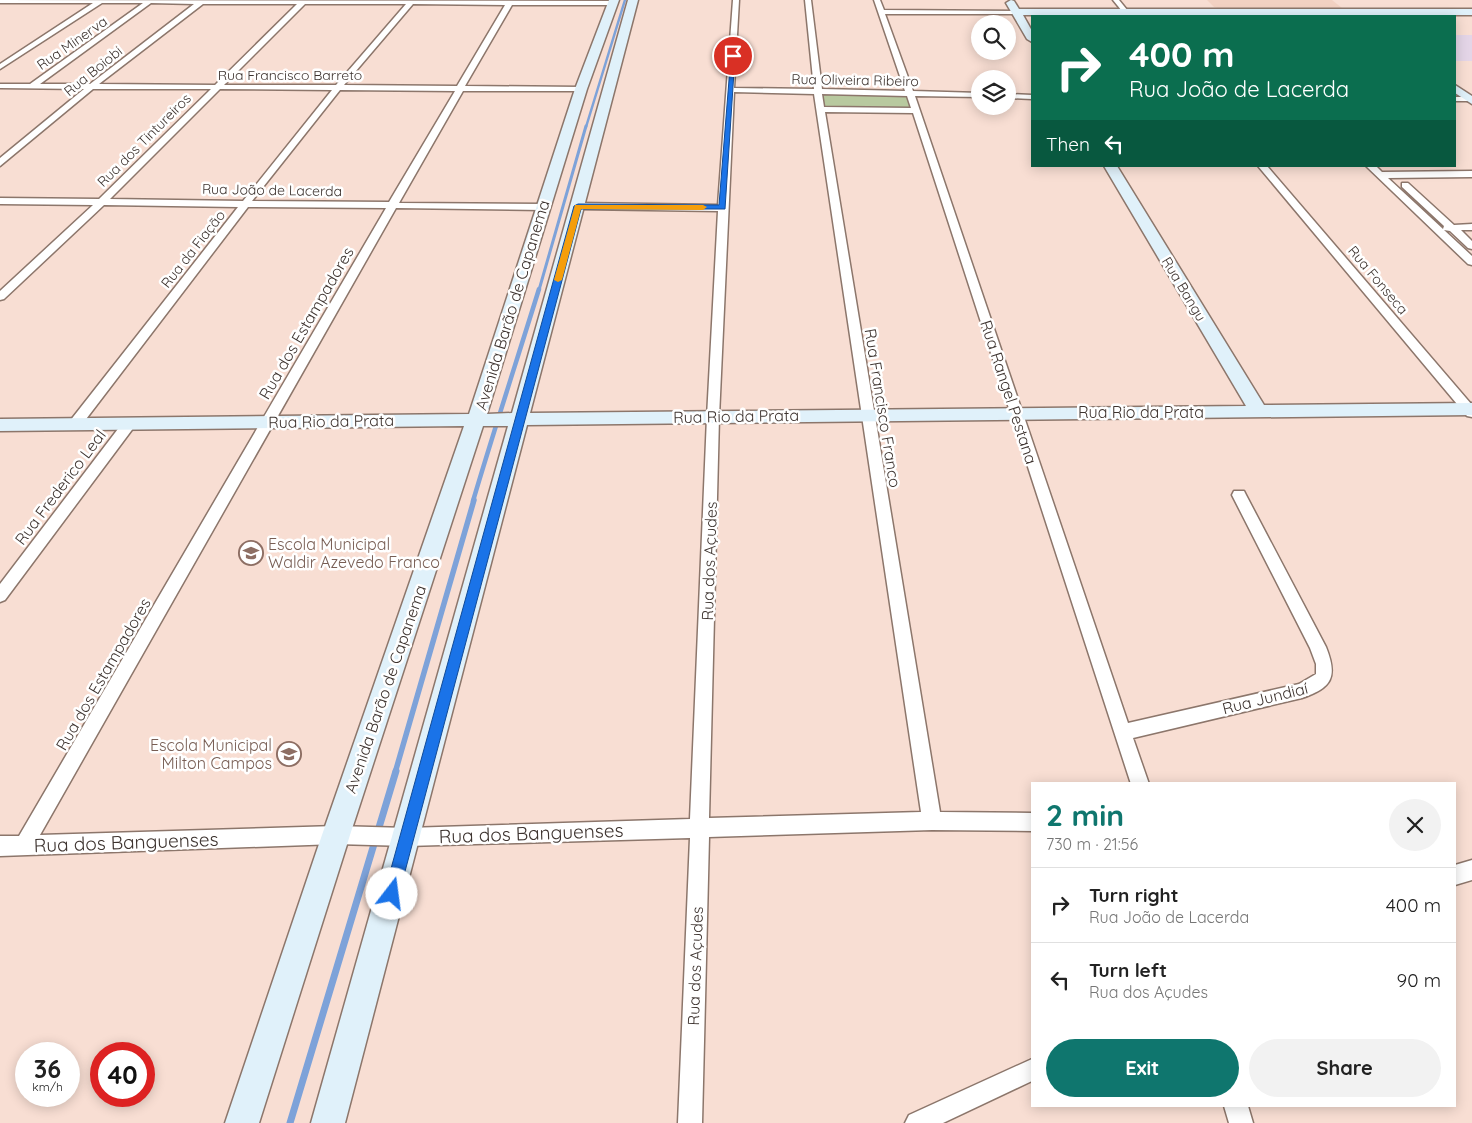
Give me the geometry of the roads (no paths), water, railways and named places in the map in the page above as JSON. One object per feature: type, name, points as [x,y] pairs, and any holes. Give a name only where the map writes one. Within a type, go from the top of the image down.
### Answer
[{"type":"street","points":[[328,1123],[398,836],[513,419],[578,206],[633,0]]},
{"type":"street","name":"Rua dos Açudes","points":[[690,1123],[713,417],[723,208],[736,0]]},
{"type":"street","name":"Rua Francisco Franco","points":[[808,0],[818,92],[932,821]]},
{"type":"street","points":[[1009,0],[1031,37]]},
{"type":"street","points":[[1116,0],[1127,14]]},
{"type":"street","points":[[1202,0],[1215,12]]},
{"type":"street","points":[[1336,0],[1356,14]]},
{"type":"street","points":[[0,1],[613,2]]},
{"type":"street","points":[[0,67],[101,1]]},
{"type":"street","name":"Rua Boiobi","points":[[0,162],[92,86],[201,1]]},
{"type":"street","name":"Rua dos Tintureiros","points":[[0,297],[102,202],[304,1]]},
{"type":"street","name":"Rua da Fiação","points":[[75,424],[338,88],[412,1]]},
{"type":"street","name":"Rua dos Estampadores","points":[[24,845],[511,1]]},
{"type":"street","name":"Rua Minerva","points":[[32,86],[93,44],[110,37],[150,2]]},
{"type":"street","name":"Avenida Barão de Capanema","points":[[242,1123],[336,835],[481,419],[543,207],[581,89],[613,2]]},
{"type":"street","points":[[878,6],[1016,12],[1127,14],[1472,12]]},
{"type":"street","name":"Rua Rangel Pestana","points":[[878,6],[916,111],[1139,782]]},
{"type":"street","points":[[1242,12],[1254,15]]},
{"type":"street","name":"Rua Francisco Barreto","points":[[0,86],[581,89]]},
{"type":"street","points":[[1456,89],[1471,100]]},
{"type":"street","name":"Rua Oliveira Ribeiro","points":[[730,90],[971,96]]},
{"type":"street","points":[[1016,96],[1031,97]]},
{"type":"street","points":[[1456,99],[1471,100]]},
{"type":"street","points":[[821,109],[916,111]]},
{"type":"street","name":"Rua Bangu","points":[[1111,167],[1258,411]]},
{"type":"street","name":"Rua Fonseca","points":[[1263,167],[1471,410]]},
{"type":"street","points":[[1382,171],[1394,175],[1472,174]]},
{"type":"street","points":[[1382,171],[1436,228],[1472,262]]},
{"type":"street","points":[[1394,175],[1472,246]]},
{"type":"street","name":"Rua João de Lacerda","points":[[0,201],[543,207]]},
{"type":"street","points":[[578,206],[723,208]]},
{"type":"street","points":[[1436,228],[1472,227]]},
{"type":"street","name":"Rua Rio da Prata","points":[[0,425],[1015,413],[1471,410]]},
{"type":"street","name":"Rua Frederico Leal","points":[[0,596],[129,424]]},
{"type":"street","name":"Rua Jundiaí","points":[[1123,732],[1302,691],[1320,682],[1325,672],[1324,661],[1318,647],[1238,495]]},
{"type":"street","name":"Rua dos Banguenses","points":[[0,846],[336,835],[398,836],[932,821],[1031,822]]},
{"type":"street","points":[[1456,875],[1472,870]]},
{"type":"street","points":[[918,1123],[1031,1070]]},
{"type":"street","points":[[1236,1107],[1241,1123]]},
{"type":"waterway","points":[[586,127],[625,0]]},
{"type":"waterway","points":[[539,290],[586,126]]},
{"type":"waterway","points":[[473,501],[539,289]]},
{"type":"waterway","points":[[395,773],[474,500]]},
{"type":"waterway","points":[[290,1123],[396,771]]},
{"type":"place","name":"Escola Municipal Waldir Azevedo Franco","points":[[251,553]]},
{"type":"place","name":"Escola Municipal Milton Campos","points":[[289,754]]}]
